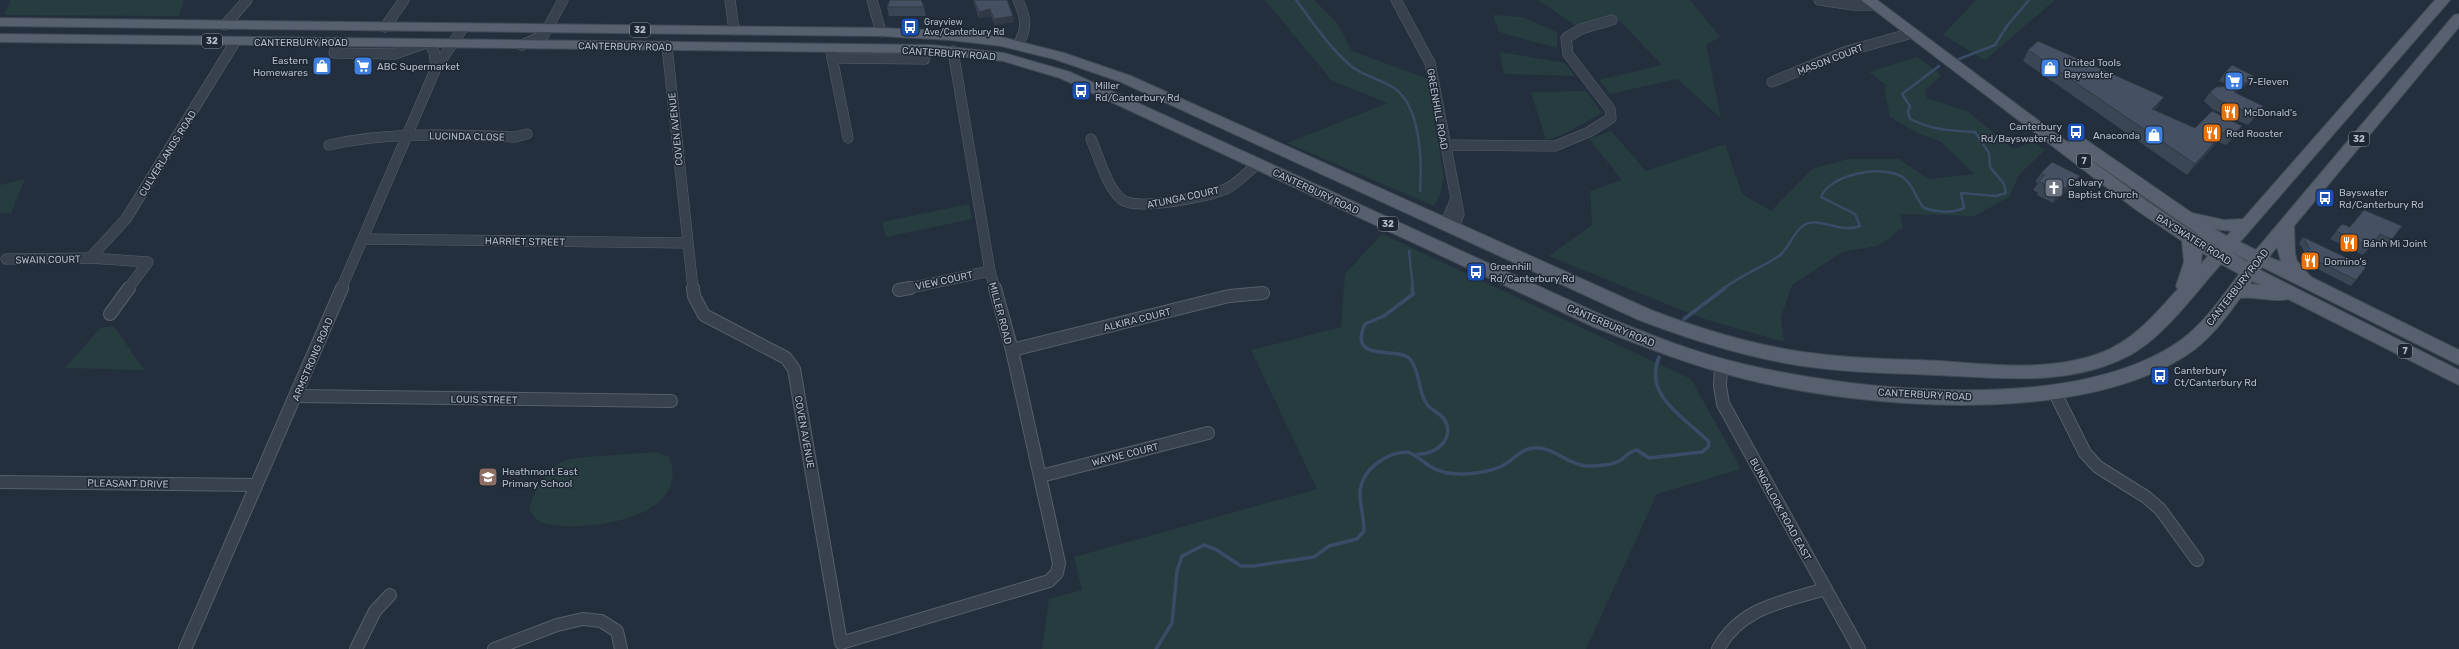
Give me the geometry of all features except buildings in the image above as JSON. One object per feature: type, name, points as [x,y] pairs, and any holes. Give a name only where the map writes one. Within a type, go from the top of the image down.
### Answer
[{"type":"main road","name":"CANTERBURY ROAD","points":[[0,38],[235,42],[522,44],[547,36],[734,30],[881,32],[952,36],[1018,45],[1072,59],[1126,79],[1449,226],[1645,314],[1680,328],[1771,354],[1834,363],[1965,370],[2045,371],[2086,365],[2132,346],[2158,324],[2248,224],[2443,0]]},
{"type":"main road","name":"BAYSWATER ROAD","points":[[1871,2],[1952,62],[2027,110],[2211,236],[2223,250]]},
{"type":"main road","name":"CANTERBURY ROAD","points":[[0,22],[463,28],[667,46],[724,47],[831,53],[883,49],[953,51],[1004,57],[1065,75],[1607,325],[1666,348],[1721,365],[1821,386],[1884,392],[2002,397],[2055,393],[2112,381],[2149,367],[2187,344],[2202,331],[2233,294],[2286,226],[2459,18]]},
{"type":"main road","points":[[265,42],[277,26]]},
{"type":"main road","points":[[724,47],[734,30]]},
{"type":"main road","points":[[881,32],[883,49]]},
{"type":"main road","name":"BAYSWATER ROAD","points":[[2027,110],[2188,238],[2223,250],[2254,266],[2350,324],[2459,378]]},
{"type":"main road","points":[[2324,137],[2353,146]]},
{"type":"main road","points":[[1257,164],[1273,146]]},
{"type":"main road","points":[[2157,199],[2210,222],[2224,226],[2248,224]]},
{"type":"main road","points":[[1434,245],[1449,226]]},
{"type":"main road","points":[[2286,226],[2285,247],[2288,262],[2294,270],[2319,289]]},
{"type":"main road","points":[[2178,301],[2194,262],[2194,252],[2188,238]]},
{"type":"main road","name":"BAYSWATER ROAD","points":[[2254,266],[2319,289],[2459,358]]},
{"type":"main road","points":[[2233,294],[2254,290],[2273,292],[2350,324]]},
{"type":"main road","points":[[2045,371],[2055,393]]},
{"type":"street","points":[[224,25],[247,0]]},
{"type":"street","points":[[384,27],[404,0]]},
{"type":"street","points":[[547,36],[563,0]]},
{"type":"street","points":[[730,0],[734,30]]},
{"type":"street","points":[[872,0],[881,32]]},
{"type":"street","points":[[1018,0],[1028,25],[1027,30],[1018,45]]},
{"type":"street","name":"GREENHILL ROAD","points":[[1396,0],[1430,63],[1458,219],[1449,226]]},
{"type":"street","points":[[1819,0],[1853,5],[1871,2]]},
{"type":"street","points":[[1444,145],[1555,146],[1583,135],[1608,121],[1612,113],[1607,102],[1568,54],[1565,43],[1566,38],[1581,29],[1612,20]]},
{"type":"street","name":"ARMSTRONG ROAD","points":[[185,649],[296,396],[406,135],[436,68],[463,28]]},
{"type":"street","name":"MASON COURT","points":[[1772,82],[1844,52],[1912,33]]},
{"type":"street","name":"CULVERLANDS ROAD","points":[[90,258],[126,219],[235,42]]},
{"type":"street","points":[[426,44],[434,52],[436,68]]},
{"type":"street","name":"COVEN AVENUE","points":[[667,46],[687,243],[694,296],[704,315],[786,358],[794,369],[841,643],[1049,581],[1057,573]]},
{"type":"street","name":"MILLER ROAD","points":[[953,51],[990,271],[1012,350],[1041,476],[1059,563],[1057,573]]},
{"type":"street","points":[[848,138],[831,53],[925,59]]},
{"type":"street","name":"LUCINDA CLOSE","points":[[329,145],[345,141],[406,135],[515,137],[527,134]]},
{"type":"street","name":"ATUNGA COURT","points":[[1091,139],[1113,189],[1122,200],[1135,205],[1154,205],[1230,187],[1257,164]]},
{"type":"street","name":"HARRIET STREET","points":[[363,239],[687,243]]},
{"type":"street","name":"SWAIN COURT","points":[[2,261],[90,258],[148,262],[110,314]]},
{"type":"street","name":"VIEW COURT","points":[[899,290],[990,271]]},
{"type":"street","name":"ALKIRA COURT","points":[[1012,350],[1229,296],[1263,293]]},
{"type":"street","name":"BUNGALOOK ROAD EAST","points":[[1721,365],[1720,386],[1723,404],[1859,649]]},
{"type":"street","points":[[2055,393],[2085,453],[2098,467],[2146,497],[2160,510],[2197,560]]},
{"type":"street","name":"LOUIS STREET","points":[[296,396],[671,401]]},
{"type":"street","name":"WAYNE COURT","points":[[1041,476],[1208,433]]},
{"type":"street","name":"PLEASANT DRIVE","points":[[0,482],[256,485]]},
{"type":"street","points":[[1718,649],[1723,637],[1743,618],[1826,589]]},
{"type":"street","points":[[356,649],[375,611],[390,596]]},
{"type":"street","points":[[494,649],[562,624],[579,620],[595,619],[617,630],[621,649]]},
{"type":"green space","points":[[11,0],[184,0],[179,16],[4,15]]},
{"type":"green space","points":[[1265,0],[1314,0],[1337,23],[1352,51],[1428,79],[1444,178],[1440,194],[1434,206],[1287,143],[1388,103],[1332,81]]},
{"type":"green space","points":[[1538,0],[1690,0],[1720,37],[1706,45],[1721,118],[1677,79],[1610,94],[1599,80],[1662,65],[1614,15],[1575,25]]},
{"type":"green space","points":[[1976,0],[2055,0],[1985,60],[1943,35]]},
{"type":"green space","points":[[1493,15],[1522,17],[1557,32],[1557,48],[1499,32]]},
{"type":"green space","points":[[1500,52],[1565,63],[1575,76],[1504,74]]},
{"type":"green space","points":[[1917,57],[1942,75],[1925,90],[1927,98],[1969,112],[2013,149],[2033,142],[2045,150],[2019,175],[2009,197],[1975,216],[1900,214],[1903,229],[1899,229],[1890,238],[1877,246],[1842,252],[1792,285],[1781,317],[1784,342],[1701,318],[1549,256],[1592,225],[1590,191],[1622,180],[1589,139],[1611,131],[1646,171],[1725,144],[1742,194],[1771,211],[1812,169],[1848,159],[1899,159],[1929,179],[1974,174],[1940,141],[1917,133],[1890,117],[1884,87],[1887,86],[1869,72]]},
{"type":"green space","points":[[1586,91],[1602,113],[1564,134],[1546,140],[1531,92]]},
{"type":"green space","points":[[25,179],[11,213],[0,213],[0,185]]},
{"type":"green space","points":[[969,204],[972,219],[886,237],[882,222]]},
{"type":"green space","points":[[1382,234],[1691,379],[1741,469],[1657,494],[1586,649],[1042,649],[1049,599],[1082,590],[1074,557],[1317,489],[1251,350],[1341,327],[1345,274]]},
{"type":"green space","points":[[114,326],[144,370],[65,368],[100,328]]},
{"type":"green space","points":[[656,452],[669,457],[672,478],[666,494],[652,507],[632,516],[610,522],[566,526],[548,524],[539,521],[529,510],[537,489],[546,475],[564,461],[593,456]]},
{"type":"waterway","points":[[1296,0],[1328,43],[1343,59],[1361,72],[1394,88],[1403,96],[1410,108],[1418,135],[1421,165],[1420,191]]},
{"type":"waterway","points":[[1959,59],[1995,45],[2007,26],[2029,0]]},
{"type":"waterway","points":[[1723,289],[1779,256],[1786,249],[1800,228],[1804,225],[1816,222],[1845,228],[1860,226],[1855,214],[1821,197],[1826,189],[1834,182],[1845,177],[1881,171],[1901,176],[1911,187],[1924,208],[1934,211],[1949,212],[1964,208],[1961,193],[1996,196],[2006,193],[2004,184],[1990,167],[1989,153],[1975,132],[1934,128],[1910,119],[1908,112],[1910,106],[1902,94],[1939,66]]},
{"type":"waterway","points":[[1409,251],[1413,289]]},
{"type":"waterway","points":[[1412,288],[1413,294],[1384,316],[1365,324],[1361,336],[1363,344],[1368,349],[1376,352],[1403,355],[1409,358],[1415,368],[1423,398],[1426,403],[1444,419],[1448,433],[1446,439],[1431,452],[1418,454]]},
{"type":"waterway","points":[[1684,319],[1725,288]]},
{"type":"waterway","points":[[1156,649],[1172,623],[1177,571],[1182,556],[1204,545],[1215,549],[1241,566],[1254,566],[1314,557],[1329,546],[1357,539],[1364,531],[1360,498],[1361,485],[1370,470],[1376,464],[1391,455],[1408,452],[1440,471],[1468,474],[1495,469],[1506,464],[1520,453],[1533,448],[1540,448],[1553,452],[1579,465],[1586,466],[1615,463],[1637,450],[1649,458],[1702,452],[1708,447],[1709,442],[1678,415],[1661,395],[1657,384],[1656,371],[1659,357]]},
{"type":"place","name":"Grayview Ave/Canterbury Rd","points":[[910,27]]},
{"type":"place","name":"Eastern Homewares","points":[[322,66]]},
{"type":"place","name":"ABC Supermarket","points":[[363,66]]},
{"type":"place","name":"United Tools Bayswater","points":[[2050,68]]},
{"type":"place","name":"7-Eleven","points":[[2234,81]]},
{"type":"place","name":"Miller Rd/Canterbury Rd","points":[[1081,91]]},
{"type":"place","name":"McDonald's","points":[[2230,112]]},
{"type":"place","name":"Canterbury Rd/Bayswater Rd","points":[[2076,132]]},
{"type":"place","name":"Red Rooster","points":[[2212,133]]},
{"type":"place","name":"Anaconda","points":[[2154,135]]},
{"type":"place","name":"Calvary Baptist Church","points":[[2054,188]]},
{"type":"place","name":"Bayswater Rd/Canterbury Rd","points":[[2325,198]]},
{"type":"place","name":"Bánh Mì Joint","points":[[2349,243]]},
{"type":"place","name":"Domino's","points":[[2310,261]]},
{"type":"place","name":"Greenhill Rd/Canterbury Rd","points":[[1476,272]]},
{"type":"place","name":"Canterbury Ct/Canterbury Rd","points":[[2160,376]]},
{"type":"place","name":"Heathmont East Primary School","points":[[488,477]]}]
